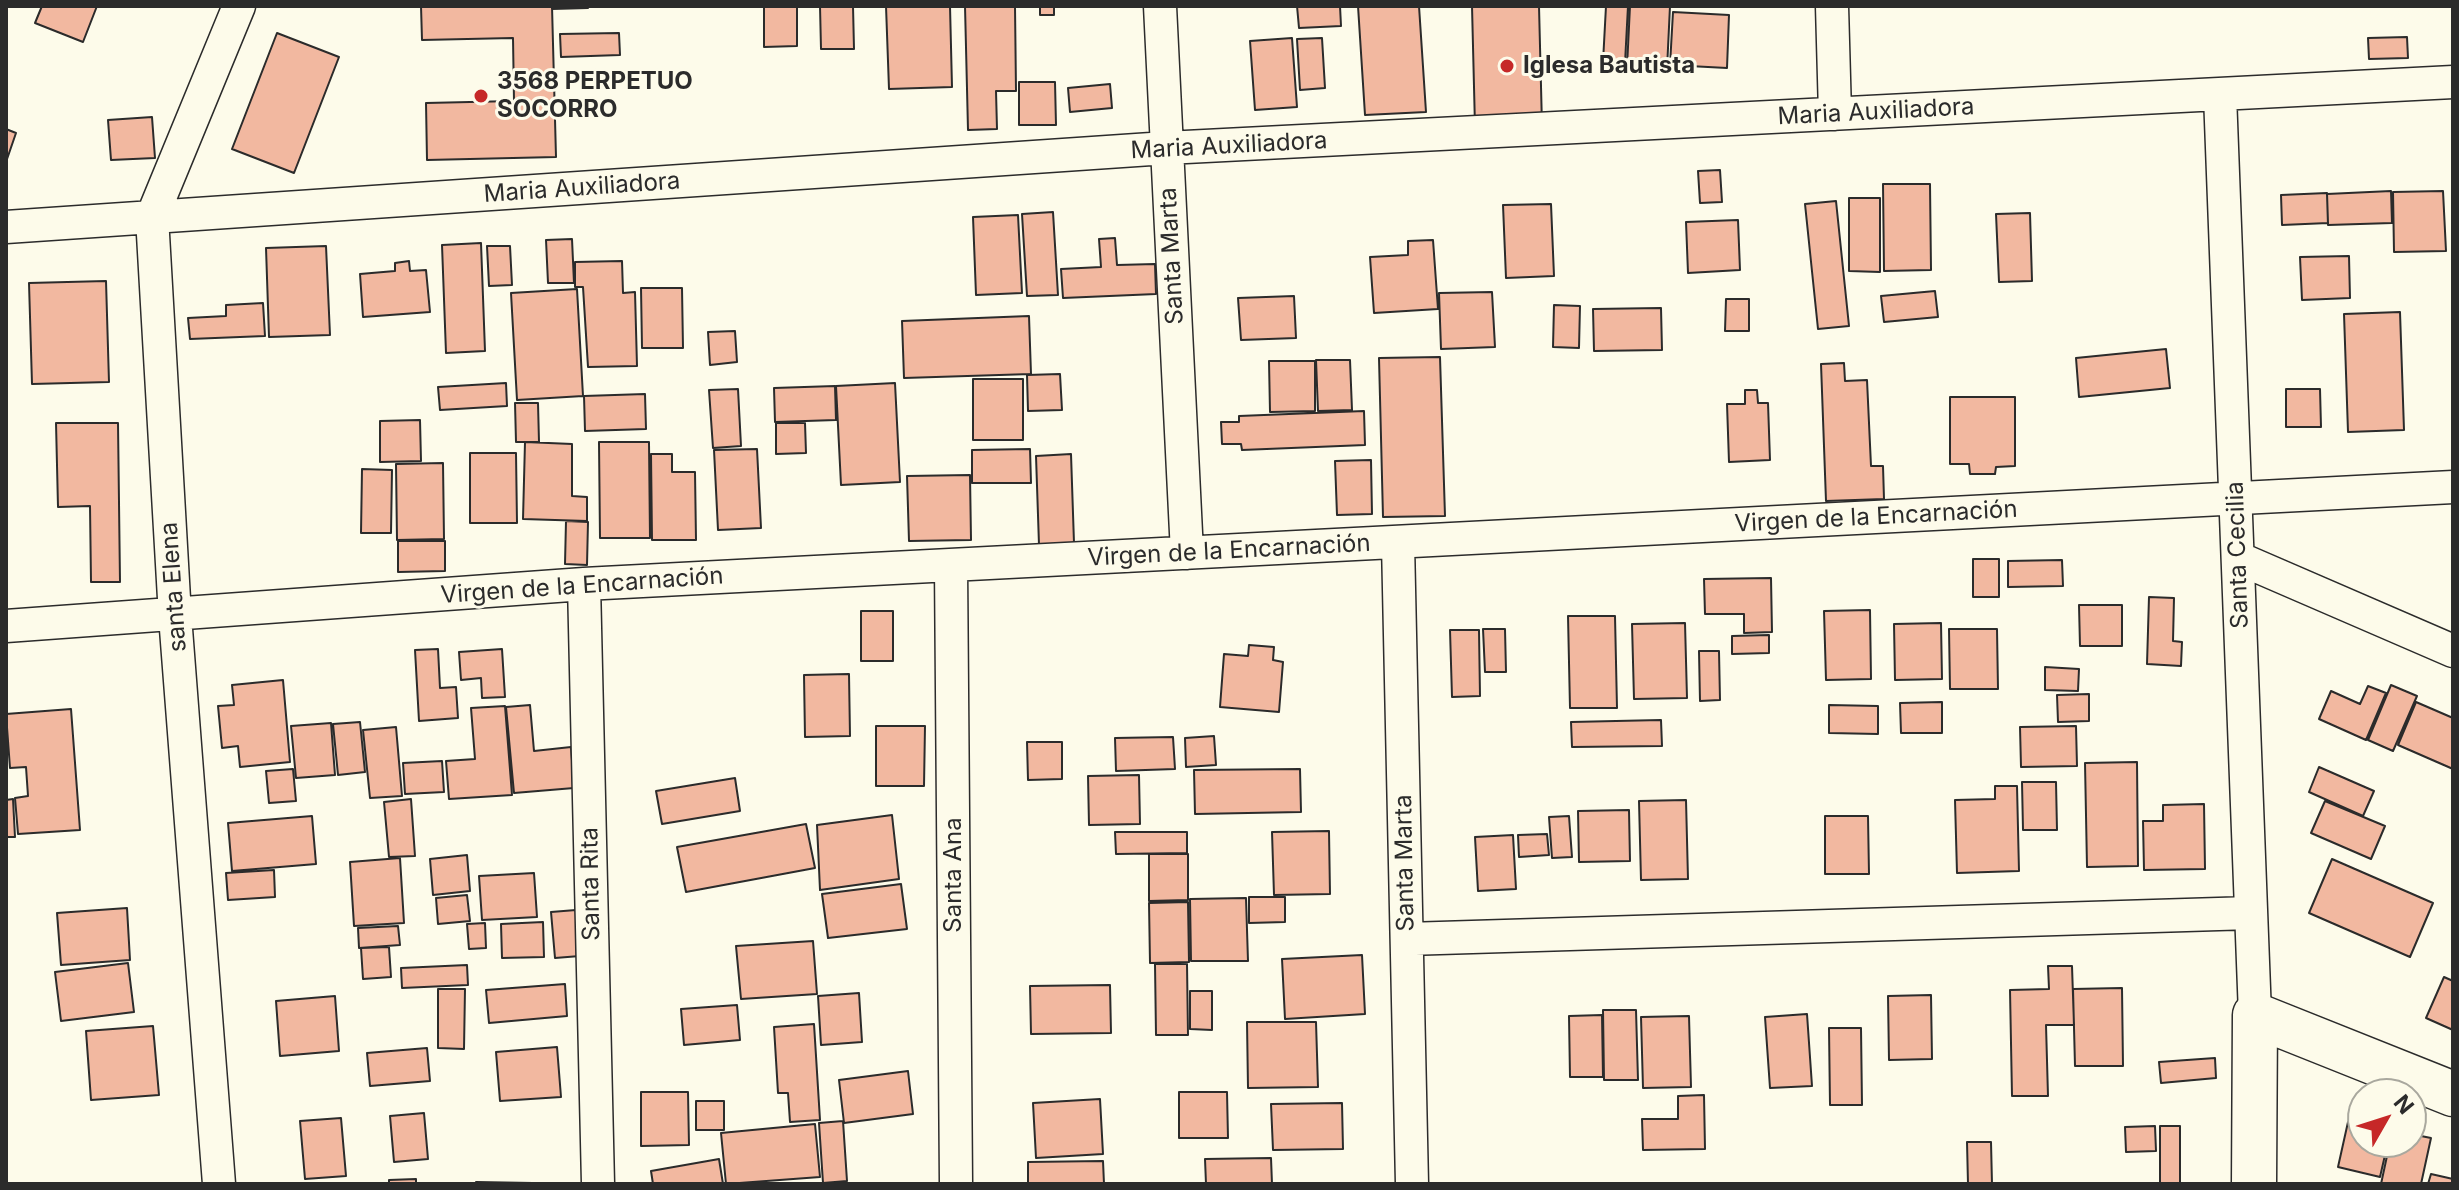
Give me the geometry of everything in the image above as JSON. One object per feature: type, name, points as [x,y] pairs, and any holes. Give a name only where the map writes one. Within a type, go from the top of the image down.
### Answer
[{"type":"street","name":"santa Elena","points":[[219,1184],[175,616],[152,217],[239,6]]},
{"type":"street","name":"Santa Marta","points":[[1160,6],[1187,553]]},
{"type":"street","points":[[1832,6],[1835,114]]},
{"type":"street","name":"Maria Auxiliadora","points":[[6,227],[1166,148],[2453,82]]},
{"type":"street","name":"Santa Cecilia","points":[[2220,95],[2255,1015]]},
{"type":"street","name":"Virgen de la Encarnación","points":[[6,626],[584,584],[2453,487]]},
{"type":"street","name":"Santa Marta","points":[[1398,543],[1412,1184]]},
{"type":"street","points":[[2238,558],[2453,651]]},
{"type":"street","name":"Santa Ana","points":[[951,566],[956,1184]]},
{"type":"street","name":"Santa Rita","points":[[584,584],[598,1184]]},
{"type":"street","points":[[1407,939],[2251,913]]},
{"type":"street","points":[[2254,1184],[2255,1015],[2453,1094]]},
{"type":"building","points":[[42,6],[97,6],[83,42],[35,23]]},
{"type":"building","points":[[421,6],[552,6],[556,157],[427,160],[426,103],[514,101],[513,38],[422,40]]},
{"type":"building","points":[[552,6],[588,6],[588,8],[552,9]]},
{"type":"building","points":[[764,6],[797,6],[797,46],[764,47]]},
{"type":"building","points":[[820,6],[853,6],[854,49],[821,49]]},
{"type":"building","points":[[886,6],[950,6],[952,87],[889,89]]},
{"type":"building","points":[[965,6],[1015,6],[1016,91],[996,91],[997,129],[968,130]]},
{"type":"building","points":[[1040,6],[1054,6],[1054,15],[1040,15]]},
{"type":"building","points":[[1297,6],[1340,6],[1341,26],[1299,28]]},
{"type":"building","points":[[1358,6],[1419,6],[1426,112],[1365,115]]},
{"type":"building","name":"Iglesa Bautista","points":[[1472,6],[1539,6],[1542,126],[1475,127]]},
{"type":"building","points":[[1606,6],[1628,6],[1625,63],[1603,62]]},
{"type":"building","points":[[1630,6],[1670,6],[1667,69],[1627,67]]},
{"type":"building","points":[[1673,12],[1729,15],[1727,68],[1670,65]]},
{"type":"building","points":[[277,33],[339,57],[294,173],[232,149]]},
{"type":"building","points":[[619,33],[620,55],[561,57],[560,34]]},
{"type":"building","points":[[2407,37],[2408,58],[2369,59],[2368,38]]},
{"type":"building","points":[[1292,38],[1297,107],[1255,110],[1250,41]]},
{"type":"building","points":[[1322,38],[1325,88],[1300,90],[1297,39]]},
{"type":"building","points":[[1019,82],[1055,82],[1056,125],[1019,125]]},
{"type":"building","points":[[1110,84],[1112,108],[1070,112],[1068,88]]},
{"type":"building","points":[[152,117],[155,158],[111,160],[108,120]]},
{"type":"building","points":[[6,129],[16,133],[6,162]]},
{"type":"building","points":[[1720,170],[1722,202],[1700,203],[1698,171]]},
{"type":"building","points":[[1883,184],[1930,184],[1931,270],[1884,271]]},
{"type":"building","points":[[2391,191],[2392,223],[2328,225],[2327,194]]},
{"type":"building","points":[[2443,191],[2446,251],[2394,252],[2393,192]]},
{"type":"building","points":[[2327,193],[2328,223],[2282,225],[2281,195]]},
{"type":"building","points":[[1849,198],[1880,198],[1880,272],[1849,271]]},
{"type":"building","points":[[1836,201],[1849,326],[1818,329],[1805,204]]},
{"type":"building","points":[[1551,204],[1554,276],[1506,278],[1503,205]]},
{"type":"building","points":[[1053,212],[1058,295],[1027,296],[1022,214]]},
{"type":"building","points":[[2030,213],[2032,281],[1999,282],[1996,214]]},
{"type":"building","points":[[1018,215],[1022,293],[976,295],[973,217]]},
{"type":"building","points":[[1738,220],[1740,270],[1688,273],[1686,222]]},
{"type":"building","points":[[1115,238],[1117,265],[1155,264],[1156,294],[1063,298],[1061,269],[1101,267],[1099,239]]},
{"type":"building","points":[[572,239],[574,283],[548,283],[546,240]]},
{"type":"building","points":[[1433,240],[1438,309],[1374,313],[1370,257],[1408,255],[1408,241]]},
{"type":"building","points":[[481,243],[485,351],[446,353],[442,245]]},
{"type":"building","points":[[326,246],[330,335],[269,337],[266,248]]},
{"type":"building","points":[[487,246],[510,246],[512,285],[489,286]]},
{"type":"building","points":[[2349,256],[2350,298],[2302,300],[2300,257]]},
{"type":"building","points":[[409,261],[410,271],[426,270],[430,312],[363,317],[360,274],[395,271],[395,263]]},
{"type":"building","points":[[622,261],[623,293],[635,292],[637,366],[588,367],[583,287],[575,287],[575,262]]},
{"type":"building","points":[[106,281],[109,382],[32,384],[29,283]]},
{"type":"building","points":[[641,288],[682,288],[683,348],[642,348]]},
{"type":"building","points":[[577,289],[583,396],[517,400],[511,293]]},
{"type":"building","points":[[1935,291],[1938,317],[1884,322],[1881,296]]},
{"type":"building","points":[[1492,292],[1495,347],[1441,349],[1439,293]]},
{"type":"building","points":[[1294,296],[1296,338],[1241,340],[1238,298]]},
{"type":"building","points":[[1726,299],[1749,299],[1749,331],[1725,331]]},
{"type":"building","points":[[263,303],[265,336],[190,339],[188,318],[226,316],[226,305]]},
{"type":"building","points":[[1554,305],[1580,306],[1579,348],[1553,347]]},
{"type":"building","points":[[1661,308],[1662,350],[1594,351],[1593,309]]},
{"type":"building","points":[[2400,312],[2404,430],[2348,432],[2344,314]]},
{"type":"building","points":[[1029,316],[1031,374],[904,378],[902,321]]},
{"type":"building","points":[[735,331],[737,362],[710,365],[708,332]]},
{"type":"building","points":[[2166,349],[2170,388],[2079,397],[2076,358]]},
{"type":"building","points":[[1440,357],[1445,516],[1383,517],[1379,358]]},
{"type":"building","points":[[1316,360],[1350,360],[1352,410],[1318,411]]},
{"type":"building","points":[[1269,361],[1315,361],[1315,411],[1270,412]]},
{"type":"building","points":[[1844,363],[1845,381],[1867,380],[1871,466],[1883,466],[1884,499],[1826,501],[1821,364]]},
{"type":"building","points":[[1060,374],[1062,410],[1028,411],[1027,375]]},
{"type":"building","points":[[973,379],[1023,379],[1023,440],[973,440]]},
{"type":"building","points":[[506,383],[507,406],[440,410],[438,387]]},
{"type":"building","points":[[895,383],[900,482],[841,485],[836,386]]},
{"type":"building","points":[[835,386],[836,420],[775,422],[774,388]]},
{"type":"building","points":[[738,389],[741,446],[713,448],[709,390]]},
{"type":"building","points":[[2286,389],[2320,389],[2321,427],[2286,427]]},
{"type":"building","points":[[1745,390],[1757,390],[1758,403],[1768,403],[1770,460],[1729,462],[1727,404],[1745,404]]},
{"type":"building","points":[[645,394],[646,429],[585,431],[584,396]]},
{"type":"building","points":[[1950,397],[2015,397],[2015,466],[1996,467],[1995,474],[1970,474],[1969,464],[1950,464]]},
{"type":"building","points":[[515,403],[538,403],[539,442],[516,442]]},
{"type":"building","points":[[1364,411],[1365,445],[1242,450],[1241,444],[1222,444],[1221,422],[1239,422],[1239,416]]},
{"type":"building","points":[[420,420],[421,461],[380,462],[380,421]]},
{"type":"building","points":[[56,423],[118,423],[120,582],[91,582],[90,506],[58,507]]},
{"type":"building","points":[[776,423],[805,423],[806,453],[776,454]]},
{"type":"building","points":[[525,442],[572,444],[572,496],[587,497],[587,521],[523,519]]},
{"type":"building","points":[[599,442],[649,442],[650,538],[600,538]]},
{"type":"building","points":[[757,449],[761,528],[718,530],[714,450]]},
{"type":"building","points":[[1030,449],[1031,483],[972,483],[972,450]]},
{"type":"building","points":[[470,453],[516,453],[517,523],[470,523]]},
{"type":"building","points":[[651,454],[672,454],[672,472],[695,472],[696,540],[652,540]]},
{"type":"building","points":[[1071,454],[1074,543],[1039,545],[1036,456]]},
{"type":"building","points":[[1371,460],[1372,514],[1337,515],[1335,461]]},
{"type":"building","points":[[443,463],[444,539],[397,540],[396,464]]},
{"type":"building","points":[[362,469],[392,470],[391,533],[361,533]]},
{"type":"building","points":[[970,475],[971,540],[909,541],[907,476]]},
{"type":"building","points":[[566,521],[588,522],[587,565],[565,564]]},
{"type":"building","points":[[398,541],[445,541],[445,571],[398,572]]},
{"type":"building","points":[[1973,559],[1999,559],[1999,597],[1973,597]]},
{"type":"building","points":[[2062,560],[2063,586],[2008,587],[2008,561]]},
{"type":"building","points":[[1771,578],[1772,632],[1744,633],[1744,614],[1705,614],[1704,579]]},
{"type":"building","points":[[2149,597],[2174,598],[2173,641],[2182,642],[2181,666],[2147,664]]},
{"type":"building","points":[[2079,605],[2122,605],[2122,646],[2080,646]]},
{"type":"building","points":[[1870,610],[1871,679],[1826,680],[1824,611]]},
{"type":"building","points":[[861,611],[893,611],[893,661],[861,661]]},
{"type":"building","points":[[1568,616],[1615,616],[1617,708],[1570,708]]},
{"type":"building","points":[[1685,623],[1687,698],[1634,699],[1632,624]]},
{"type":"building","points":[[1941,623],[1942,679],[1895,680],[1894,624]]},
{"type":"building","points":[[1483,629],[1505,629],[1506,672],[1485,672]]},
{"type":"building","points":[[1949,629],[1997,629],[1998,689],[1950,689]]},
{"type":"building","points":[[1450,630],[1479,630],[1480,696],[1452,697]]},
{"type":"building","points":[[1769,635],[1769,653],[1732,654],[1732,636]]},
{"type":"building","points":[[1249,645],[1274,647],[1273,660],[1283,662],[1279,712],[1220,707],[1224,654],[1248,656]]},
{"type":"building","points":[[438,649],[440,688],[456,687],[458,718],[419,721],[415,650]]},
{"type":"building","points":[[502,649],[505,697],[482,698],[481,678],[461,680],[459,652]]},
{"type":"building","points":[[1699,651],[1719,651],[1720,700],[1700,701]]},
{"type":"building","points":[[2045,667],[2079,669],[2078,691],[2045,690]]},
{"type":"building","points":[[849,674],[850,736],[805,737],[804,675]]},
{"type":"building","points":[[283,680],[290,762],[240,767],[238,746],[222,748],[218,706],[234,705],[232,685]]},
{"type":"building","points":[[2391,685],[2417,696],[2393,751],[2368,740]]},
{"type":"building","points":[[2368,686],[2386,693],[2366,740],[2319,719],[2331,691],[2360,704]]},
{"type":"building","points":[[2089,694],[2089,721],[2058,722],[2057,695]]},
{"type":"building","points":[[1942,702],[1942,733],[1901,733],[1900,703]]},
{"type":"building","points":[[2416,702],[2453,718],[2453,769],[2398,745]]},
{"type":"building","points":[[530,705],[534,751],[571,747],[574,788],[514,793],[506,707]]},
{"type":"building","points":[[1829,705],[1878,706],[1878,734],[1829,733]]},
{"type":"building","points":[[505,706],[512,795],[449,799],[446,761],[475,759],[471,708]]},
{"type":"building","points":[[71,709],[80,830],[18,834],[15,798],[28,796],[26,767],[10,768],[6,714]]},
{"type":"building","points":[[1661,720],[1662,746],[1572,747],[1571,722]]},
{"type":"building","points":[[360,722],[365,772],[338,775],[333,724]]},
{"type":"building","points":[[331,723],[335,775],[296,778],[291,726]]},
{"type":"building","points":[[876,726],[925,726],[924,786],[876,786]]},
{"type":"building","points":[[2076,726],[2077,766],[2021,767],[2020,727]]},
{"type":"building","points":[[396,727],[402,796],[370,798],[363,730]]},
{"type":"building","points":[[1214,736],[1216,765],[1186,767],[1185,738]]},
{"type":"building","points":[[1173,737],[1175,769],[1116,771],[1115,738]]},
{"type":"building","points":[[1027,742],[1062,742],[1062,779],[1028,780]]},
{"type":"building","points":[[442,761],[444,792],[405,794],[403,763]]},
{"type":"building","points":[[2137,762],[2138,866],[2087,867],[2085,763]]},
{"type":"building","points":[[2319,767],[2374,791],[2363,816],[2309,792]]},
{"type":"building","points":[[293,769],[296,801],[269,803],[266,771]]},
{"type":"building","points":[[1300,769],[1301,812],[1195,814],[1194,770]]},
{"type":"building","points":[[1139,775],[1140,824],[1089,825],[1088,776]]},
{"type":"building","points":[[735,778],[740,811],[662,824],[656,791]]},
{"type":"building","points":[[2022,782],[2056,782],[2057,830],[2023,830]]},
{"type":"building","points":[[1995,786],[2017,786],[2019,871],[1957,873],[1955,800],[1995,799]]},
{"type":"building","points":[[13,799],[15,837],[6,837],[6,800]]},
{"type":"building","points":[[411,799],[415,856],[389,857],[384,802]]},
{"type":"building","points":[[1686,800],[1688,879],[1641,880],[1639,801]]},
{"type":"building","points":[[2325,801],[2385,826],[2371,859],[2311,833]]},
{"type":"building","points":[[2204,804],[2205,869],[2144,870],[2143,821],[2163,821],[2163,805]]},
{"type":"building","points":[[1629,810],[1630,861],[1579,862],[1578,811]]},
{"type":"building","points":[[892,815],[899,879],[820,890],[817,825]]},
{"type":"building","points":[[312,816],[316,864],[232,871],[228,823]]},
{"type":"building","points":[[1569,816],[1572,857],[1552,858],[1549,817]]},
{"type":"building","points":[[1825,816],[1868,816],[1869,874],[1825,874]]},
{"type":"building","points":[[806,824],[815,868],[686,892],[677,847]]},
{"type":"building","points":[[1329,831],[1330,894],[1274,895],[1272,832]]},
{"type":"building","points":[[1115,832],[1187,832],[1187,853],[1116,854]]},
{"type":"building","points":[[1547,834],[1549,855],[1519,857],[1518,835]]},
{"type":"building","points":[[1513,835],[1516,889],[1478,891],[1475,837]]},
{"type":"building","points":[[1149,854],[1188,854],[1188,900],[1149,901]]},
{"type":"building","points":[[467,855],[470,891],[433,895],[430,859]]},
{"type":"building","points":[[400,858],[404,923],[354,926],[350,862]]},
{"type":"building","points":[[2332,859],[2433,903],[2410,957],[2309,913]]},
{"type":"building","points":[[274,870],[275,897],[228,900],[226,873]]},
{"type":"building","points":[[534,873],[537,917],[482,920],[479,876]]},
{"type":"building","points":[[901,884],[907,929],[828,938],[822,894]]},
{"type":"building","points":[[467,895],[470,921],[438,924],[436,898]]},
{"type":"building","points":[[1249,897],[1285,897],[1285,922],[1249,923]]},
{"type":"building","points":[[1246,898],[1248,961],[1191,961],[1190,899]]},
{"type":"building","points":[[1188,902],[1189,962],[1150,963],[1149,903]]},
{"type":"building","points":[[127,908],[130,960],[61,965],[57,913]]},
{"type":"building","points":[[576,910],[580,956],[555,958],[551,912]]},
{"type":"building","points":[[543,922],[544,957],[502,958],[501,924]]},
{"type":"building","points":[[485,923],[486,948],[469,949],[467,924]]},
{"type":"building","points":[[398,926],[400,945],[359,948],[358,928]]},
{"type":"building","points":[[813,941],[817,994],[741,999],[736,946]]},
{"type":"building","points":[[389,947],[391,977],[363,979],[361,948]]},
{"type":"building","points":[[1362,955],[1365,1014],[1285,1019],[1282,959]]},
{"type":"building","points":[[128,963],[134,1012],[61,1021],[55,972]]},
{"type":"building","points":[[1155,964],[1187,964],[1188,1035],[1156,1035]]},
{"type":"building","points":[[467,965],[468,985],[402,988],[401,968]]},
{"type":"building","points":[[2048,966],[2072,966],[2074,1025],[2046,1025],[2048,1096],[2012,1096],[2010,990],[2049,989]]},
{"type":"building","points":[[2444,977],[2453,981],[2453,1030],[2426,1018]]},
{"type":"building","points":[[565,984],[567,1016],[489,1023],[486,990]]},
{"type":"building","points":[[1110,985],[1111,1033],[1031,1034],[1030,986]]},
{"type":"building","points":[[2122,988],[2123,1066],[2075,1066],[2073,989]]},
{"type":"building","points":[[438,989],[465,989],[464,1049],[438,1048]]},
{"type":"building","points":[[1190,991],[1212,991],[1212,1030],[1190,1029]]},
{"type":"building","points":[[859,993],[862,1042],[821,1045],[818,996]]},
{"type":"building","points":[[1931,995],[1932,1059],[1889,1060],[1888,996]]},
{"type":"building","points":[[335,996],[339,1051],[280,1056],[276,1001]]},
{"type":"building","points":[[737,1005],[740,1040],[684,1045],[681,1009]]},
{"type":"building","points":[[1603,1010],[1636,1010],[1638,1080],[1604,1080]]},
{"type":"building","points":[[1807,1014],[1812,1086],[1770,1088],[1765,1017]]},
{"type":"building","points":[[1602,1015],[1603,1077],[1570,1077],[1569,1016]]},
{"type":"building","points":[[1689,1016],[1691,1087],[1643,1088],[1641,1017]]},
{"type":"building","points":[[1247,1022],[1316,1022],[1318,1087],[1248,1088]]},
{"type":"building","points":[[814,1024],[820,1120],[790,1122],[788,1093],[778,1093],[774,1027]]},
{"type":"building","points":[[153,1026],[159,1095],[91,1100],[86,1031]]},
{"type":"building","points":[[1829,1028],[1861,1028],[1862,1105],[1830,1105]]},
{"type":"building","points":[[557,1047],[561,1097],[500,1101],[496,1052]]},
{"type":"building","points":[[427,1048],[430,1081],[370,1086],[367,1053]]},
{"type":"building","points":[[2215,1058],[2216,1078],[2161,1083],[2159,1062]]},
{"type":"building","points":[[908,1071],[913,1114],[844,1123],[839,1080]]},
{"type":"building","points":[[641,1092],[688,1092],[689,1145],[641,1146]]},
{"type":"building","points":[[1179,1092],[1227,1092],[1228,1138],[1179,1138]]},
{"type":"building","points":[[1704,1095],[1705,1149],[1643,1150],[1642,1119],[1678,1119],[1678,1096]]},
{"type":"building","points":[[1100,1099],[1103,1154],[1036,1158],[1033,1103]]},
{"type":"building","points":[[696,1101],[724,1101],[724,1130],[696,1130]]},
{"type":"building","points":[[1342,1103],[1343,1149],[1273,1150],[1271,1104]]},
{"type":"building","points":[[424,1113],[428,1159],[394,1162],[390,1116]]},
{"type":"building","points":[[341,1118],[346,1176],[305,1179],[300,1121]]},
{"type":"building","points":[[843,1121],[847,1181],[823,1183],[819,1123]]},
{"type":"building","points":[[815,1124],[820,1177],[726,1184],[721,1133]]},
{"type":"building","points":[[2155,1126],[2156,1151],[2126,1152],[2125,1127]]},
{"type":"building","points":[[2160,1126],[2180,1126],[2180,1184],[2160,1184]]},
{"type":"building","points":[[2347,1126],[2347,1158],[2384,1158],[2380,1177],[2338,1167]]},
{"type":"building","points":[[1967,1142],[1991,1142],[1992,1184],[1968,1184]]},
{"type":"building","points":[[1271,1158],[1272,1184],[1206,1184],[1205,1159]]},
{"type":"building","points":[[2387,1158],[2427,1158],[2421,1184],[2381,1184]]},
{"type":"building","points":[[719,1159],[723,1184],[653,1184],[651,1171]]},
{"type":"building","points":[[1103,1161],[1104,1184],[1028,1184],[1028,1162]]},
{"type":"building","points":[[2431,1174],[2453,1179],[2453,1184],[2428,1184]]},
{"type":"building","points":[[416,1179],[416,1184],[389,1184],[389,1180]]},
{"type":"building","points":[[533,1183],[533,1184],[476,1184]]},
{"type":"place","name":"Iglesa Bautista","points":[[1507,66]]},
{"type":"place","name":"3568 PERPETUO SOCORRO","points":[[481,96]]}]
